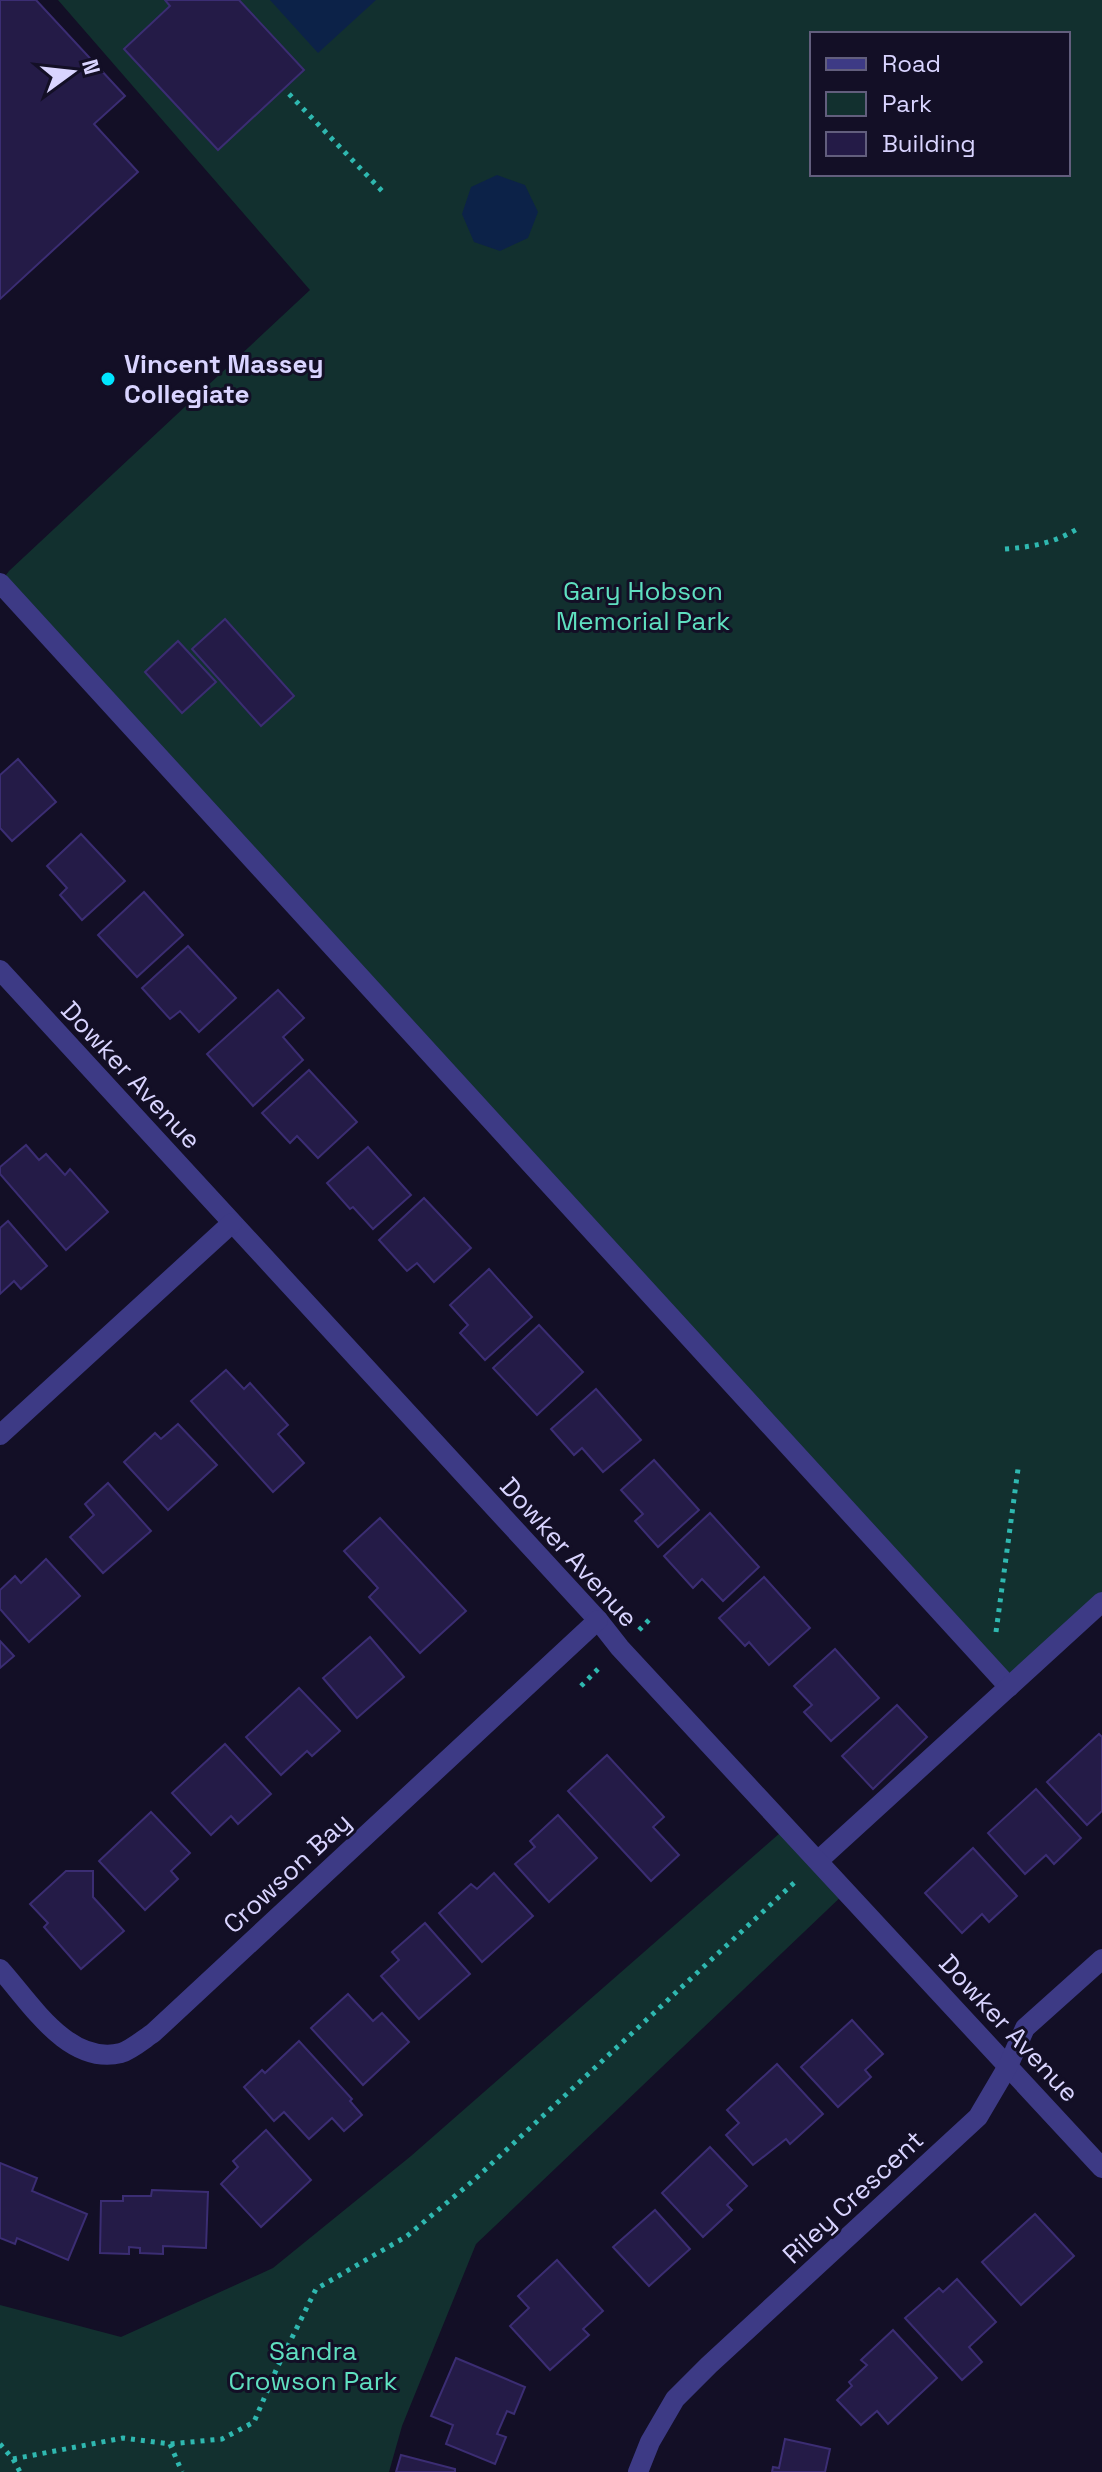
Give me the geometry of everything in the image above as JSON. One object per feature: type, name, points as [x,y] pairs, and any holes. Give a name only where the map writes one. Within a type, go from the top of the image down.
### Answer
[{"type":"street","points":[[0,583],[1009,1687]]},
{"type":"street","name":"Dowker Avenue","points":[[0,970],[598,1620],[620,1648],[1102,2168]]},
{"type":"street","points":[[0,1435],[232,1223]]},
{"type":"street","points":[[819,1860],[1102,1602]]},
{"type":"street","name":"Crowson Bay","points":[[0,1969],[62,2038],[91,2053],[122,2053],[153,2033],[598,1620]]},
{"type":"street","name":"Riley Crescent","points":[[638,2472],[650,2442],[675,2399],[978,2117],[1008,2066],[1025,2028],[1102,1959]]},
{"type":"path","points":[[289,94],[383,192]]},
{"type":"path","points":[[1005,549],[1035,547],[1060,539],[1077,529]]},
{"type":"path","points":[[992,1669],[1018,1469]]},
{"type":"path","points":[[13,2459],[123,2438],[170,2444],[222,2439],[254,2422],[316,2289],[407,2236],[474,2180],[819,1860]]},
{"type":"path","points":[[0,2444],[20,2472]]},
{"type":"path","points":[[170,2444],[182,2472]]},
{"type":"green space","name":"Gary Hobson Memorial Park","points":[[58,0],[1102,0],[1102,1602],[1009,1687],[0,583],[9,571],[310,290]]},
{"type":"green space","name":"Sandra Crowson Park","points":[[788,1826],[847,1891],[476,2244],[402,2426],[389,2472],[0,2472],[0,2305],[121,2337],[273,2268],[411,2156]]},
{"type":"water","points":[[270,0],[376,0],[318,53]]},
{"type":"water","points":[[497,175],[525,185],[538,212],[528,238],[500,251],[474,242],[462,214],[471,187]]},
{"type":"building","points":[[0,0],[36,0],[125,96],[94,124],[138,172],[0,299]]},
{"type":"building","points":[[165,0],[239,0],[304,70],[218,150],[124,49],[170,6]]},
{"type":"building","points":[[225,619],[294,696],[261,726],[192,649]]},
{"type":"building","points":[[178,641],[216,682],[182,713],[145,672]]},
{"type":"building","points":[[18,759],[56,802],[12,841],[0,828],[0,775]]},
{"type":"building","points":[[81,834],[125,881],[82,920],[60,895],[67,888],[47,866]]},
{"type":"building","points":[[144,892],[183,935],[137,977],[98,935]]},
{"type":"building","points":[[188,946],[236,998],[199,1032],[180,1011],[170,1019],[142,988]]},
{"type":"building","points":[[278,990],[304,1018],[283,1037],[303,1060],[253,1106],[207,1054]]},
{"type":"building","points":[[309,1070],[357,1122],[318,1158],[297,1136],[290,1143],[262,1113]]},
{"type":"building","points":[[26,1145],[39,1160],[46,1154],[65,1175],[70,1169],[108,1212],[66,1250],[0,1174],[0,1167]]},
{"type":"building","points":[[368,1147],[411,1195],[373,1229],[327,1183]]},
{"type":"building","points":[[424,1198],[471,1248],[434,1282],[417,1263],[407,1271],[379,1240]]},
{"type":"building","points":[[8,1221],[47,1266],[21,1289],[14,1281],[0,1294],[0,1228]]},
{"type":"building","points":[[489,1269],[532,1317],[485,1360],[460,1333],[468,1325],[450,1305]]},
{"type":"building","points":[[539,1325],[583,1372],[537,1415],[493,1368]]},
{"type":"building","points":[[226,1370],[244,1389],[250,1383],[288,1425],[278,1434],[304,1463],[273,1492],[191,1401]]},
{"type":"building","points":[[596,1389],[641,1440],[603,1472],[582,1448],[574,1455],[551,1429]]},
{"type":"building","points":[[178,1424],[217,1465],[168,1510],[124,1462],[155,1433],[161,1439]]},
{"type":"building","points":[[654,1460],[699,1510],[658,1547],[635,1521],[643,1514],[621,1490]]},
{"type":"building","points":[[108,1483],[151,1531],[103,1573],[70,1537],[94,1515],[85,1504]]},
{"type":"building","points":[[710,1513],[759,1567],[723,1601],[702,1579],[693,1588],[664,1556]]},
{"type":"building","points":[[380,1518],[466,1611],[420,1653],[369,1597],[378,1588],[344,1551]]},
{"type":"building","points":[[46,1559],[80,1596],[29,1642],[0,1609],[0,1590],[15,1576],[21,1583]]},
{"type":"building","points":[[764,1577],[810,1628],[769,1665],[749,1642],[745,1646],[719,1618]]},
{"type":"building","points":[[370,1637],[404,1677],[357,1718],[323,1678]]},
{"type":"building","points":[[0,1641],[14,1656],[0,1668]]},
{"type":"building","points":[[835,1649],[879,1698],[831,1741],[804,1712],[812,1705],[794,1686]]},
{"type":"building","points":[[299,1688],[340,1731],[312,1756],[307,1751],[281,1775],[246,1737]]},
{"type":"building","points":[[897,1705],[927,1737],[873,1789],[842,1756]]},
{"type":"building","points":[[1099,1734],[1102,1737],[1102,1811],[1087,1825],[1047,1782]]},
{"type":"building","points":[[225,1744],[271,1794],[238,1824],[231,1816],[211,1835],[172,1793]]},
{"type":"building","points":[[607,1755],[664,1817],[653,1827],[679,1855],[651,1881],[568,1791]]},
{"type":"building","points":[[1036,1789],[1081,1838],[1054,1864],[1046,1855],[1025,1874],[988,1833]]},
{"type":"building","points":[[151,1812],[190,1853],[171,1871],[178,1879],[145,1910],[99,1861]]},
{"type":"building","points":[[558,1815],[597,1858],[549,1902],[515,1864],[535,1847],[530,1841]]},
{"type":"building","points":[[973,1848],[1017,1896],[989,1922],[982,1914],[962,1933],[925,1893]]},
{"type":"building","points":[[66,1871],[93,1871],[93,1897],[124,1931],[81,1969],[44,1927],[48,1923],[30,1904]]},
{"type":"building","points":[[494,1873],[533,1916],[482,1962],[439,1913],[471,1884],[477,1889]]},
{"type":"building","points":[[425,1923],[470,1974],[419,2019],[381,1976],[399,1960],[392,1952]]},
{"type":"building","points":[[348,1994],[373,2021],[382,2013],[409,2042],[363,2085],[311,2028]]},
{"type":"building","points":[[852,2020],[883,2054],[865,2070],[871,2077],[838,2107],[801,2067]]},
{"type":"building","points":[[299,2041],[352,2099],[350,2101],[362,2115],[344,2131],[332,2118],[309,2139],[284,2112],[274,2121],[244,2087],[262,2070],[265,2073]]},
{"type":"building","points":[[777,2064],[823,2114],[790,2144],[786,2139],[753,2165],[726,2135],[739,2123],[727,2110]]},
{"type":"building","points":[[266,2130],[311,2180],[261,2227],[221,2184],[238,2167],[233,2161]]},
{"type":"building","points":[[710,2147],[747,2186],[727,2205],[732,2210],[703,2237],[662,2193]]},
{"type":"building","points":[[0,2163],[37,2178],[32,2191],[87,2214],[68,2260],[17,2238],[15,2244],[0,2238]]},
{"type":"building","points":[[152,2190],[208,2192],[206,2248],[163,2246],[163,2254],[140,2253],[140,2248],[129,2247],[129,2254],[100,2253],[101,2201],[123,2201],[123,2196],[151,2196]]},
{"type":"building","points":[[655,2210],[690,2249],[649,2286],[613,2247]]},
{"type":"building","points":[[1035,2214],[1074,2256],[1021,2305],[982,2262]]},
{"type":"building","points":[[557,2260],[603,2311],[583,2329],[589,2335],[550,2370],[510,2326],[529,2308],[518,2296]]},
{"type":"building","points":[[957,2279],[996,2322],[969,2347],[982,2362],[962,2380],[905,2318],[939,2288],[943,2292]]},
{"type":"building","points":[[893,2330],[937,2378],[888,2424],[877,2411],[861,2425],[837,2400],[852,2386],[849,2382],[867,2365],[861,2360]]},
{"type":"building","points":[[456,2358],[525,2387],[514,2414],[507,2411],[497,2434],[506,2437],[495,2464],[446,2444],[453,2425],[431,2416]]},
{"type":"building","points":[[785,2439],[830,2449],[825,2472],[772,2472],[773,2467],[779,2468]]},
{"type":"building","points":[[401,2455],[455,2469],[455,2472],[396,2472]]},
{"type":"place","name":"Vincent Massey Collegiate","points":[[108,379]]}]
